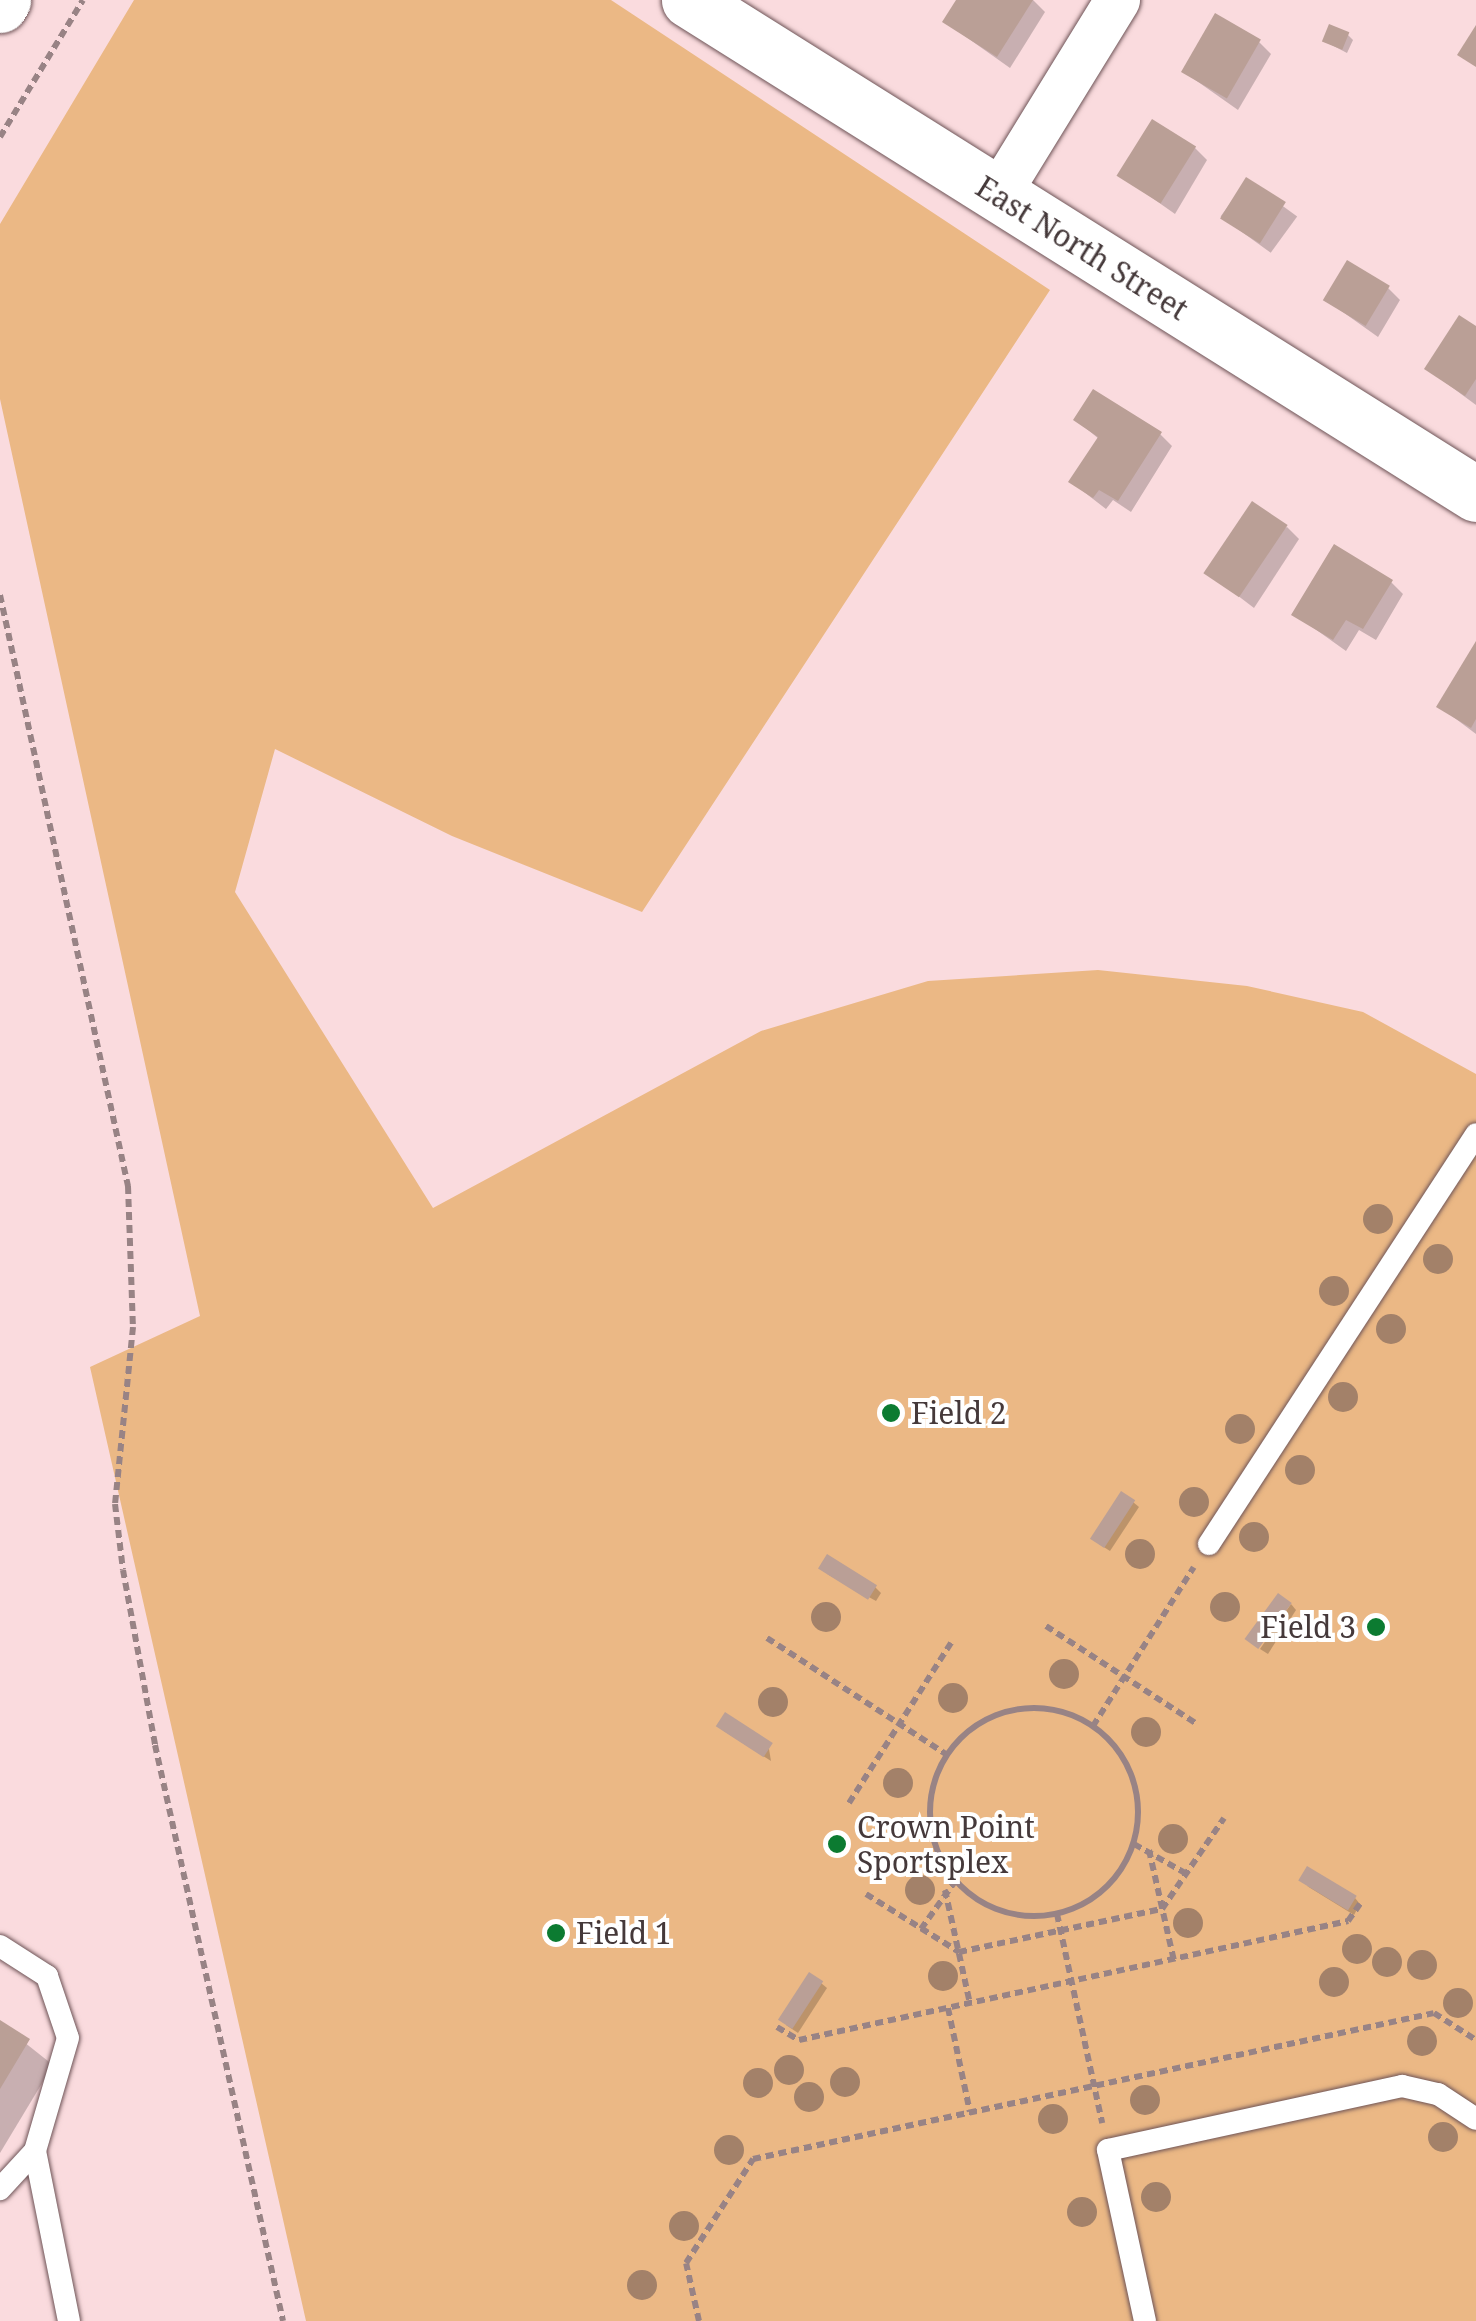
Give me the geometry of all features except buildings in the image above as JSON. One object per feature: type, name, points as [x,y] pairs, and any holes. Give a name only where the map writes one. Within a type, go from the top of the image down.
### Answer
[{"type":"street","name":"East North Street","points":[[689,0],[1476,494]]},
{"type":"street","points":[[996,196],[1117,0]]},
{"type":"lane","points":[[1210,1544],[1476,1134]]},
{"type":"lane","points":[[0,1946],[47,1976],[68,2038],[35,2152],[68,2321]]},
{"type":"lane","points":[[1146,2321],[1108,2150],[1402,2086],[1438,2094],[1476,2119]]},
{"type":"lane","points":[[0,2188],[35,2152]]},
{"type":"path","points":[[0,136],[83,0]]},
{"type":"path","points":[[0,595],[128,1186],[133,1326],[114,1504],[123,1570],[155,1745],[283,2321]]},
{"type":"path","points":[[1092,1726],[1210,1544]]},
{"type":"path","points":[[1046,1626],[1197,1724]]},
{"type":"path","points":[[768,1638],[947,1755]]},
{"type":"path","points":[[848,1803],[951,1644]]},
{"type":"path","points":[[1013,1710],[1060,1711],[1092,1726],[1129,1768],[1139,1812],[1134,1844],[1100,1894],[1057,1914],[1008,1913],[956,1880],[939,1855],[930,1812],[947,1755],[969,1731],[1013,1710]]},
{"type":"path","points":[[866,1894],[959,1952],[1061,1931],[1162,1909],[1224,1818]]},
{"type":"path","points":[[1134,1844],[1187,1874]]},
{"type":"path","points":[[1149,1850],[1174,1961]]},
{"type":"path","points":[[921,1929],[945,1890],[956,1880]]},
{"type":"path","points":[[945,1890],[970,2004]]},
{"type":"path","points":[[777,2026],[799,2040],[1348,1921],[1360,1904]]},
{"type":"path","points":[[1057,1914],[1108,2150]]},
{"type":"path","points":[[948,2008],[970,2112]]},
{"type":"path","points":[[698,2321],[686,2263],[753,2159],[1434,2013],[1476,2040]]},
{"type":"shaded area","name":"Crown Point Sportsplex","points":[[134,0],[611,0],[1050,290],[642,912],[452,836],[275,749],[235,892],[433,1208],[761,1031],[928,981],[1098,970],[1247,986],[1363,1012],[1476,1074],[1476,2321],[306,2321],[90,1367],[200,1316],[0,399],[0,224]]},
{"type":"place","name":"Field 2","points":[[891,1413]]},
{"type":"place","name":"Field 3","points":[[1376,1627]]},
{"type":"place","name":"Crown Point Sportsplex","points":[[837,1844]]},
{"type":"place","name":"Field 1","points":[[556,1933]]}]
